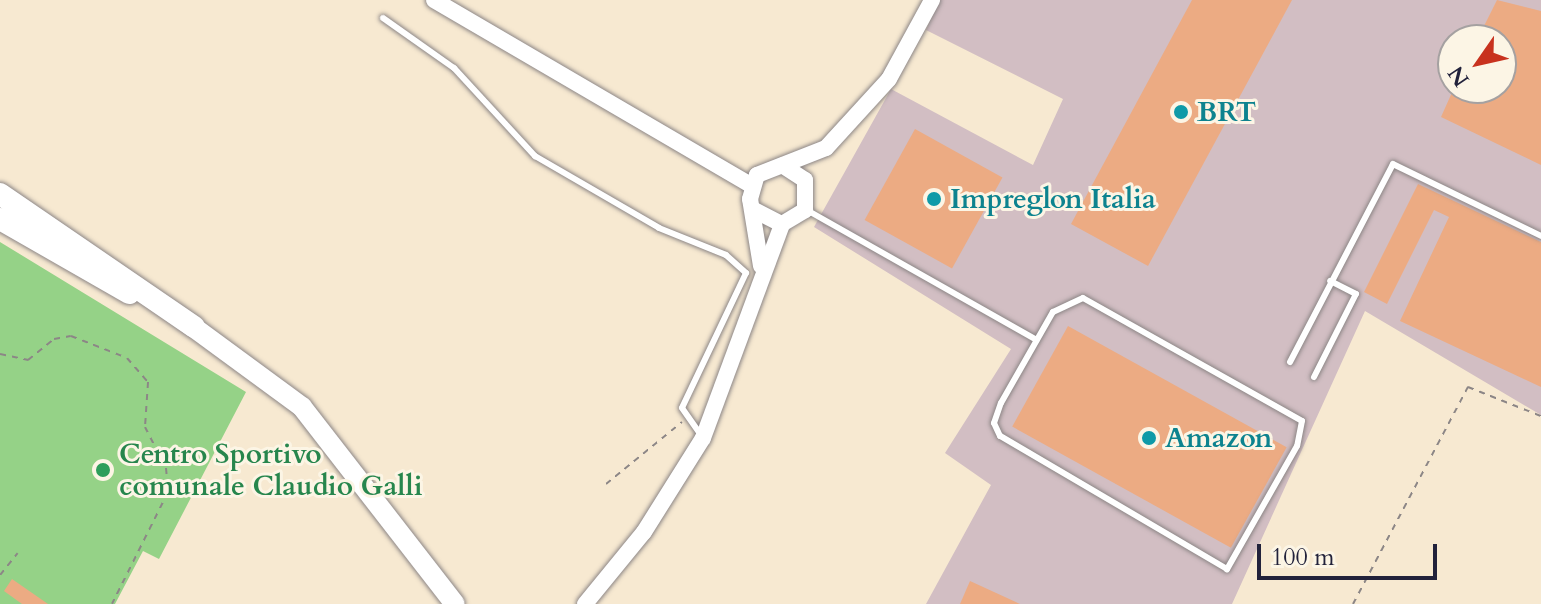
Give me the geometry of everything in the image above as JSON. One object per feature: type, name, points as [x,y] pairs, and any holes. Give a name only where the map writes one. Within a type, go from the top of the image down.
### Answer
[{"type":"highway","points":[[0,194],[194,327]]},
{"type":"highway","points":[[0,219],[194,327]]},
{"type":"main road","points":[[0,208],[194,327],[319,424],[455,604]]},
{"type":"street","points":[[434,0],[751,185]]},
{"type":"street","points":[[756,272],[782,224],[805,209],[805,180],[817,154],[889,79],[932,0]]},
{"type":"street","points":[[585,604],[644,532],[703,438],[745,336],[756,272],[751,185],[765,169],[817,154]]},
{"type":"street","points":[[782,165],[805,180]]},
{"type":"street","points":[[754,210],[782,224]]},
{"type":"lane","points":[[383,18],[454,68],[535,156],[659,228],[726,255],[756,272],[684,402],[687,424],[703,438]]},
{"type":"lane","points":[[1290,362],[1393,164],[1541,236]]},
{"type":"lane","points":[[805,209],[1037,340]]},
{"type":"lane","points":[[1314,377],[1356,294],[1330,281]]},
{"type":"lane","points":[[1083,298],[1302,421],[1297,446],[1227,569],[1000,436],[994,423],[1001,403],[1037,340],[1053,312],[1083,298]]},
{"type":"path","points":[[0,354],[28,360],[54,339],[71,336],[127,358],[148,382],[145,427],[166,468],[168,492],[112,604]]},
{"type":"path","points":[[1353,604],[1468,387],[1541,416]]},
{"type":"path","points":[[606,484],[641,462],[668,427],[687,424]]},
{"type":"path","points":[[0,575],[18,553]]},
{"type":"shaded area","points":[[939,0],[1541,0],[1541,415],[1365,311],[1232,604],[926,604],[991,485],[945,453],[1011,349],[814,227],[891,89],[1033,165],[1063,99],[926,30]]},
{"type":"green space","name":"Centro Sportivo comunale Claudio Galli","points":[[0,242],[246,392],[159,559],[143,551],[115,604],[0,604]]},
{"type":"building","name":"BRT","points":[[1192,0],[1292,0],[1148,266],[1071,224]]},
{"type":"building","points":[[1497,0],[1541,11],[1541,165],[1441,117],[1447,104],[1517,104],[1517,24],[1485,24]]},
{"type":"building","name":"Impreglon Italia","points":[[915,129],[1002,177],[952,268],[865,220]]},
{"type":"building","points":[[1418,184],[1541,242],[1541,387],[1400,321],[1449,217],[1434,210],[1387,304],[1364,292]]},
{"type":"building","name":"Amazon","points":[[1068,326],[1287,447],[1231,548],[1012,427]]},
{"type":"building","points":[[12,579],[48,604],[22,604],[4,591]]},
{"type":"building","points":[[970,581],[1020,604],[960,604]]},
{"type":"place","name":"BRT","points":[[1181,112]]},
{"type":"place","name":"Impreglon Italia","points":[[934,199]]},
{"type":"place","name":"Amazon","points":[[1149,438]]},
{"type":"place","name":"Centro Sportivo comunale Claudio Galli","points":[[103,470]]}]
